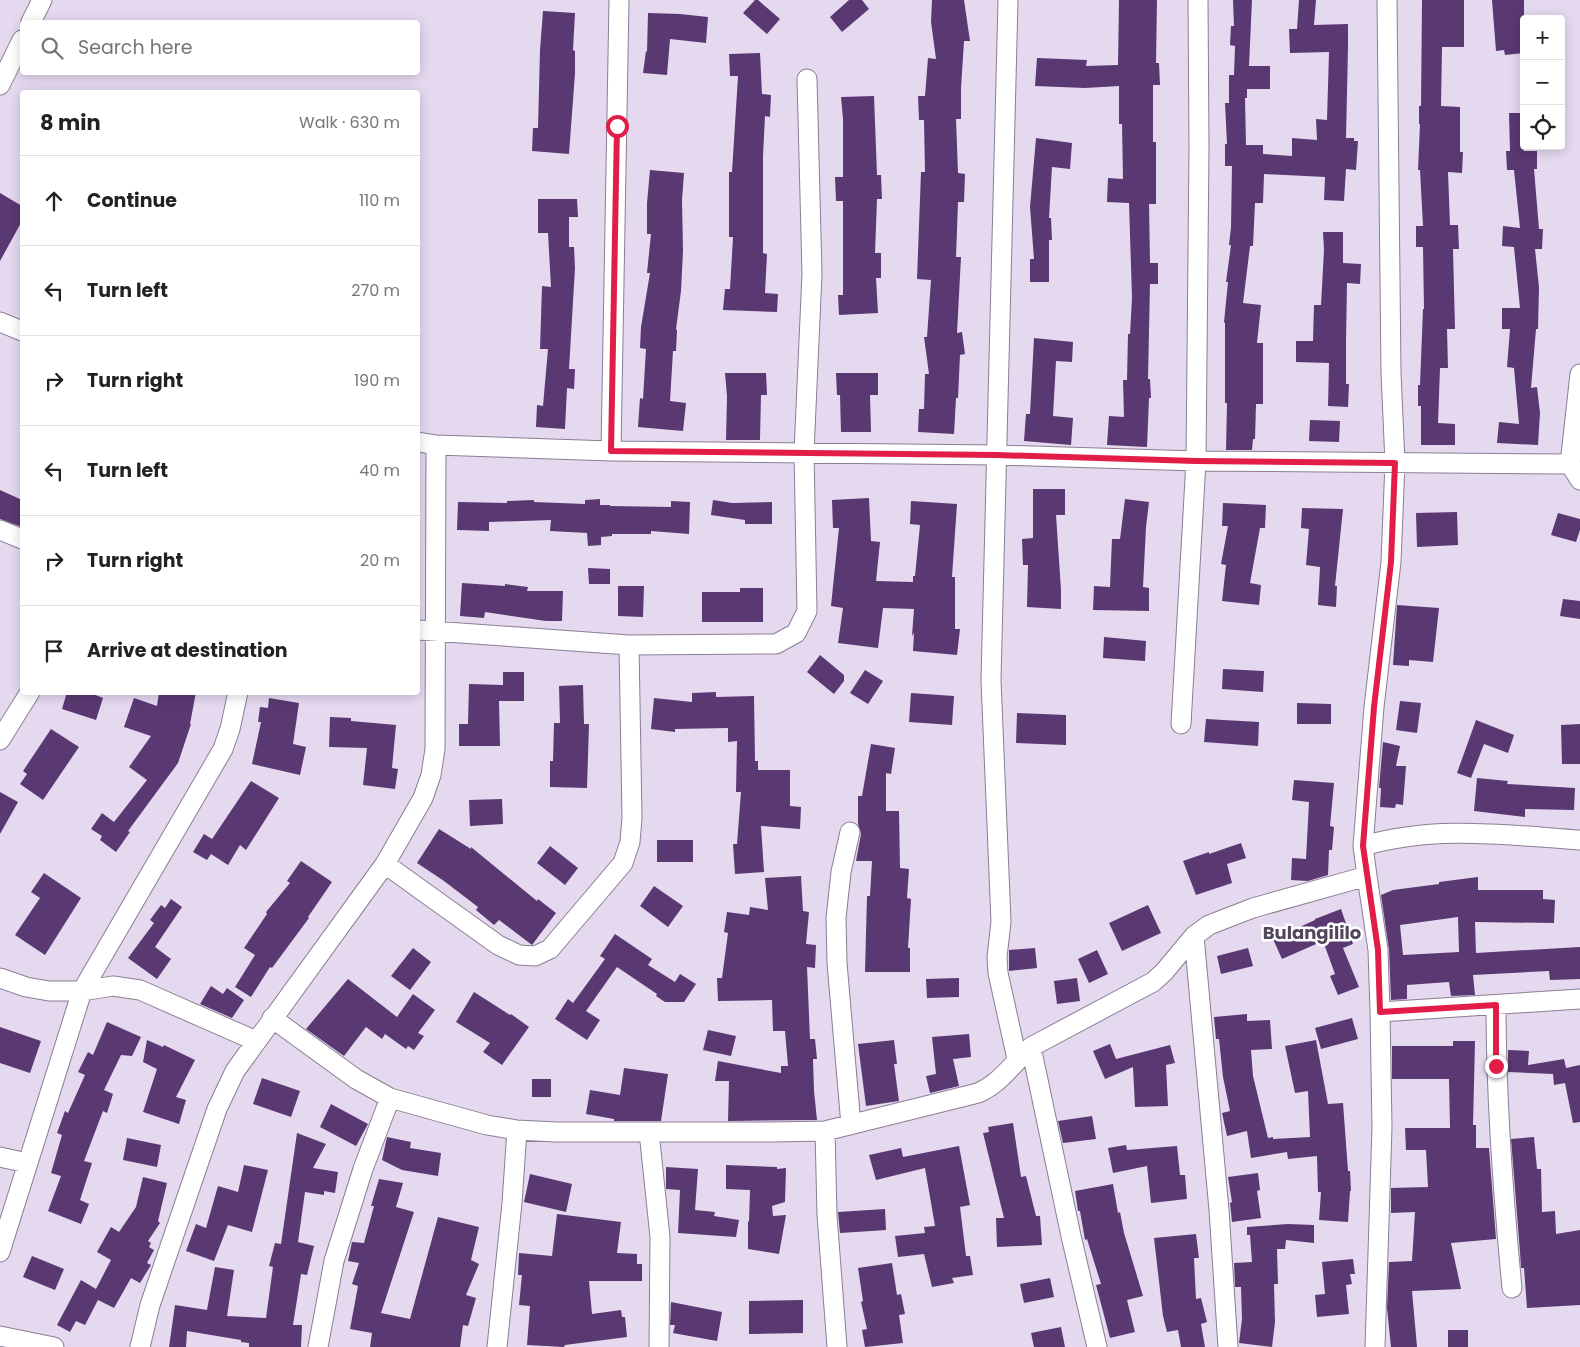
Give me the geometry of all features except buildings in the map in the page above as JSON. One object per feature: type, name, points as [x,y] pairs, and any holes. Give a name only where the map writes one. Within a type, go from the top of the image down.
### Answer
[{"type":"street","points":[[32,20],[42,0]]},
{"type":"street","points":[[611,451],[619,0]]},
{"type":"street","points":[[1008,0],[991,680],[1001,922],[997,957],[998,973],[1017,1059]]},
{"type":"street","points":[[1181,724],[1196,461],[1199,157],[1198,0]]},
{"type":"street","points":[[1375,1347],[1382,1127],[1380,1012],[1378,950],[1363,846],[1374,707],[1391,562],[1395,463],[1391,373],[1387,0]]},
{"type":"street","points":[[0,85],[20,44]]},
{"type":"street","points":[[420,630],[629,646],[776,644],[796,633],[807,611],[804,452],[812,274],[806,79]]},
{"type":"street","points":[[0,322],[20,330]]},
{"type":"street","points":[[140,1347],[150,1305],[217,1110],[235,1071],[385,864],[423,798],[431,775],[435,749],[436,632],[427,443],[611,451],[804,452],[1196,461],[1395,463],[1575,472],[1580,374]]},
{"type":"street","points":[[0,530],[20,538]]},
{"type":"street","points":[[385,864],[498,946],[519,955],[535,956],[550,950],[623,863],[630,842],[632,818],[629,646]]},
{"type":"street","points":[[0,740],[28,695]]},
{"type":"street","points":[[0,1252],[82,990],[223,749],[230,729],[237,695]]},
{"type":"street","points":[[850,832],[841,872],[836,918],[837,963],[850,1125]]},
{"type":"street","points":[[1363,846],[1389,838],[1417,834],[1457,832],[1580,840]]},
{"type":"street","points":[[272,1018],[356,1080],[390,1098],[486,1125],[518,1130],[556,1132],[825,1131],[978,1093],[991,1087],[1002,1079],[1017,1059],[1031,1046],[1152,982],[1164,972],[1194,936],[1208,925],[1253,908],[1367,876]]},
{"type":"street","points":[[1194,936],[1219,1210],[1228,1347]]},
{"type":"street","points":[[0,978],[26,987],[48,991],[82,990],[113,986],[140,990],[256,1041]]},
{"type":"street","points":[[1380,1012],[1580,999]]},
{"type":"street","points":[[1496,1005],[1496,1066],[1502,1189],[1512,1288]]},
{"type":"street","points":[[1031,1046],[1071,1236],[1098,1347]]},
{"type":"street","points":[[318,1347],[334,1261],[363,1169],[390,1098]]},
{"type":"street","points":[[497,1347],[512,1213],[518,1130]]},
{"type":"street","points":[[825,1131],[827,1215],[837,1347]]},
{"type":"street","points":[[649,1132],[660,1237],[659,1347]]},
{"type":"street","points":[[0,1157],[27,1163]]},
{"type":"street","points":[[0,1336],[54,1347]]},
{"type":"district","name":"Bulangililo","points":[[1312,933]]},
{"type":"route","points":[[617,126],[611,451],[804,452],[1196,461],[1395,463],[1391,562],[1374,707],[1363,846],[1378,950],[1380,1012],[1496,1005],[1496,1066]]}]
